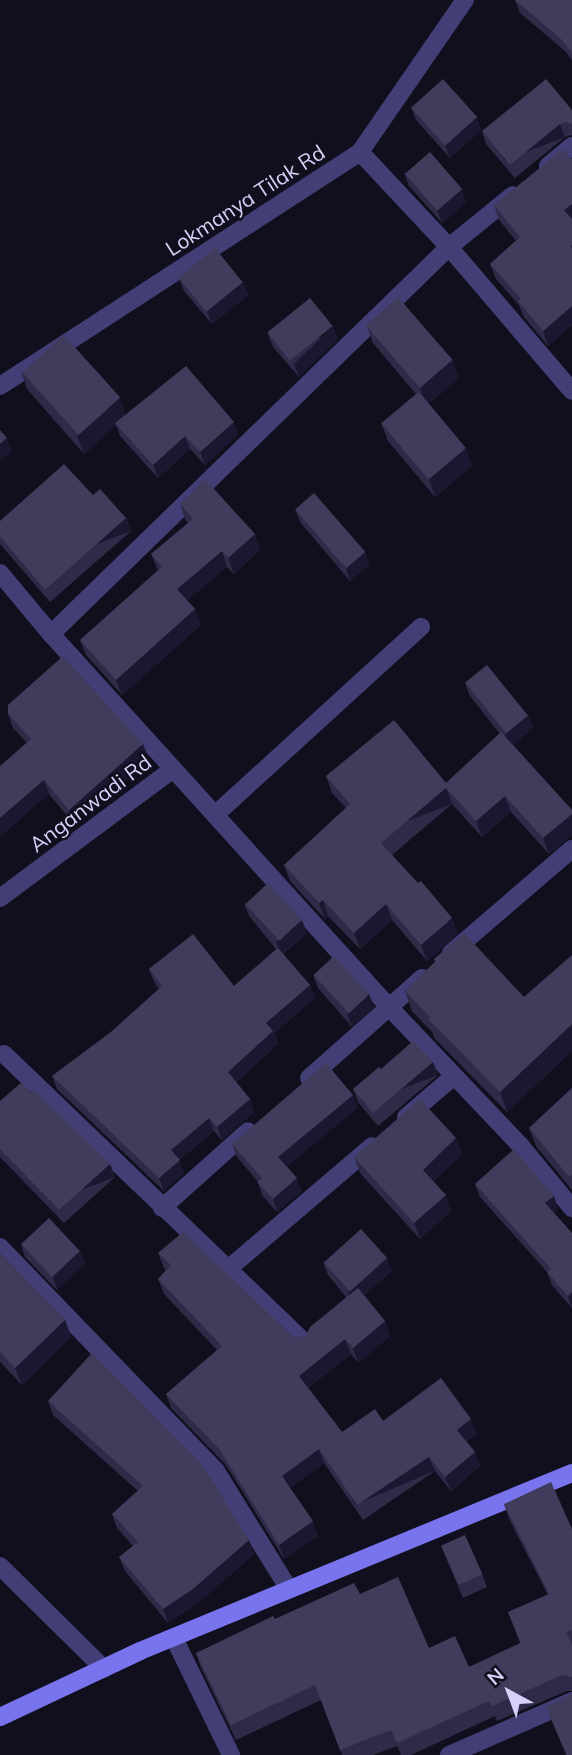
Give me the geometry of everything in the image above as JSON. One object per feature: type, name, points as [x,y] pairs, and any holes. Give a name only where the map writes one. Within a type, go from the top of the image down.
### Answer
[{"type":"main road","points":[[3,1711],[289,1589],[572,1473]]},
{"type":"street","name":"Lokmanya Tilak Rd","points":[[0,386],[360,152],[465,0]]},
{"type":"street","points":[[51,634],[449,247],[572,146]]},
{"type":"street","points":[[360,152],[449,247],[572,391]]},
{"type":"street","points":[[0,573],[51,634],[389,1007],[520,1145],[572,1208]]},
{"type":"street","points":[[215,815],[421,627]]},
{"type":"street","name":"Anganwadi Rd","points":[[0,898],[173,769]]},
{"type":"street","points":[[296,1089],[572,849]]},
{"type":"street","points":[[4,1054],[304,1342]]},
{"type":"street","points":[[228,1269],[454,1076]]},
{"type":"street","points":[[162,1208],[265,1116]]},
{"type":"street","points":[[520,1145],[537,1129]]},
{"type":"street","points":[[0,1247],[216,1471],[289,1589]]},
{"type":"street","points":[[0,1566],[104,1668]]},
{"type":"street","points":[[174,1638],[231,1755]]},
{"type":"street","points":[[449,1755],[572,1701]]},
{"type":"building","points":[[515,0],[572,0],[572,53],[560,38]]},
{"type":"building","points":[[443,79],[477,117],[445,146],[411,108]]},
{"type":"building","points":[[546,79],[572,110],[572,124],[560,124],[510,165],[482,131]]},
{"type":"building","points":[[563,149],[572,159],[572,204],[564,210],[572,219],[572,306],[543,331],[518,301],[521,299],[490,264],[520,237],[494,205]]},
{"type":"building","points":[[430,152],[462,189],[437,211],[405,174]]},
{"type":"building","points":[[215,248],[243,282],[206,312],[178,278]]},
{"type":"building","points":[[398,297],[452,360],[420,388],[366,325]]},
{"type":"building","points":[[310,298],[333,326],[290,361],[267,333]]},
{"type":"building","points":[[64,335],[120,397],[79,435],[22,372]]},
{"type":"building","points":[[186,366],[234,422],[200,452],[185,436],[153,465],[115,423]]},
{"type":"building","points":[[419,392],[466,448],[428,479],[381,423]]},
{"type":"building","points":[[0,430],[7,438],[0,444]]},
{"type":"building","points":[[64,464],[93,495],[100,489],[126,518],[45,590],[0,536],[0,521]]},
{"type":"building","points":[[205,479],[255,534],[228,558],[222,551],[177,589],[195,609],[116,680],[80,640],[162,567],[151,554],[193,519],[180,504]]},
{"type":"building","points":[[314,493],[365,552],[346,568],[295,509]]},
{"type":"building","points":[[63,656],[143,744],[69,810],[44,780],[0,818],[0,766],[31,739],[8,714],[8,705]]},
{"type":"building","points":[[487,665],[528,716],[506,733],[465,683]]},
{"type":"building","points":[[394,720],[446,783],[501,732],[572,810],[572,814],[543,838],[505,796],[476,821],[446,788],[381,843],[418,883],[421,881],[452,918],[421,945],[386,904],[354,933],[323,900],[319,903],[284,865],[350,804],[326,776]]},
{"type":"building","points":[[268,883],[302,920],[279,941],[245,904]]},
{"type":"building","points":[[464,933],[524,997],[572,955],[572,1024],[500,1092],[428,1019],[430,1017],[405,991],[436,961],[434,959]]},
{"type":"building","points":[[193,934],[234,986],[278,948],[310,985],[266,1023],[273,1031],[228,1072],[250,1099],[217,1127],[209,1118],[171,1150],[180,1160],[159,1178],[52,1076],[111,1032],[162,986],[149,969]]},
{"type":"building","points":[[334,956],[369,994],[349,1013],[314,975]]},
{"type":"building","points":[[413,1041],[433,1062],[373,1113],[353,1089]]},
{"type":"building","points":[[326,1063],[353,1095],[278,1157],[297,1178],[273,1199],[257,1182],[262,1178],[232,1144]]},
{"type":"building","points":[[22,1082],[31,1093],[34,1090],[110,1164],[59,1210],[0,1149],[0,1101]]},
{"type":"building","points":[[572,1088],[572,1174],[569,1177],[529,1128]]},
{"type":"building","points":[[420,1099],[456,1138],[423,1170],[446,1195],[414,1223],[354,1157]]},
{"type":"building","points":[[514,1149],[554,1196],[545,1203],[572,1233],[572,1292],[568,1296],[547,1272],[551,1269],[475,1184]]},
{"type":"building","points":[[49,1218],[80,1251],[52,1277],[21,1244]]},
{"type":"building","points":[[361,1229],[387,1258],[350,1291],[324,1262]]},
{"type":"building","points":[[183,1232],[295,1338],[306,1336],[310,1327],[358,1288],[385,1321],[353,1348],[345,1339],[299,1376],[342,1432],[375,1409],[383,1421],[441,1378],[471,1419],[457,1430],[475,1452],[445,1477],[429,1457],[357,1505],[319,1449],[282,1476],[313,1521],[279,1545],[220,1450],[166,1394],[222,1346],[158,1279],[171,1265],[158,1253]]},
{"type":"building","points":[[0,1253],[65,1320],[15,1368],[0,1352]]},
{"type":"building","points":[[92,1353],[202,1464],[249,1540],[193,1589],[163,1609],[119,1557],[138,1542],[112,1514],[143,1486],[48,1401]]},
{"type":"building","points":[[551,1482],[572,1529],[572,1630],[566,1632],[572,1645],[572,1677],[562,1675],[492,1706],[489,1701],[397,1743],[391,1730],[340,1750],[315,1685],[231,1725],[196,1653],[273,1616],[275,1619],[354,1583],[360,1594],[398,1577],[429,1648],[455,1636],[469,1667],[521,1643],[508,1612],[549,1594],[504,1504]]},
{"type":"building","points":[[465,1535],[482,1574],[459,1585],[441,1546]]},
{"type":"building","points":[[572,1694],[572,1755],[567,1755],[546,1707]]}]
